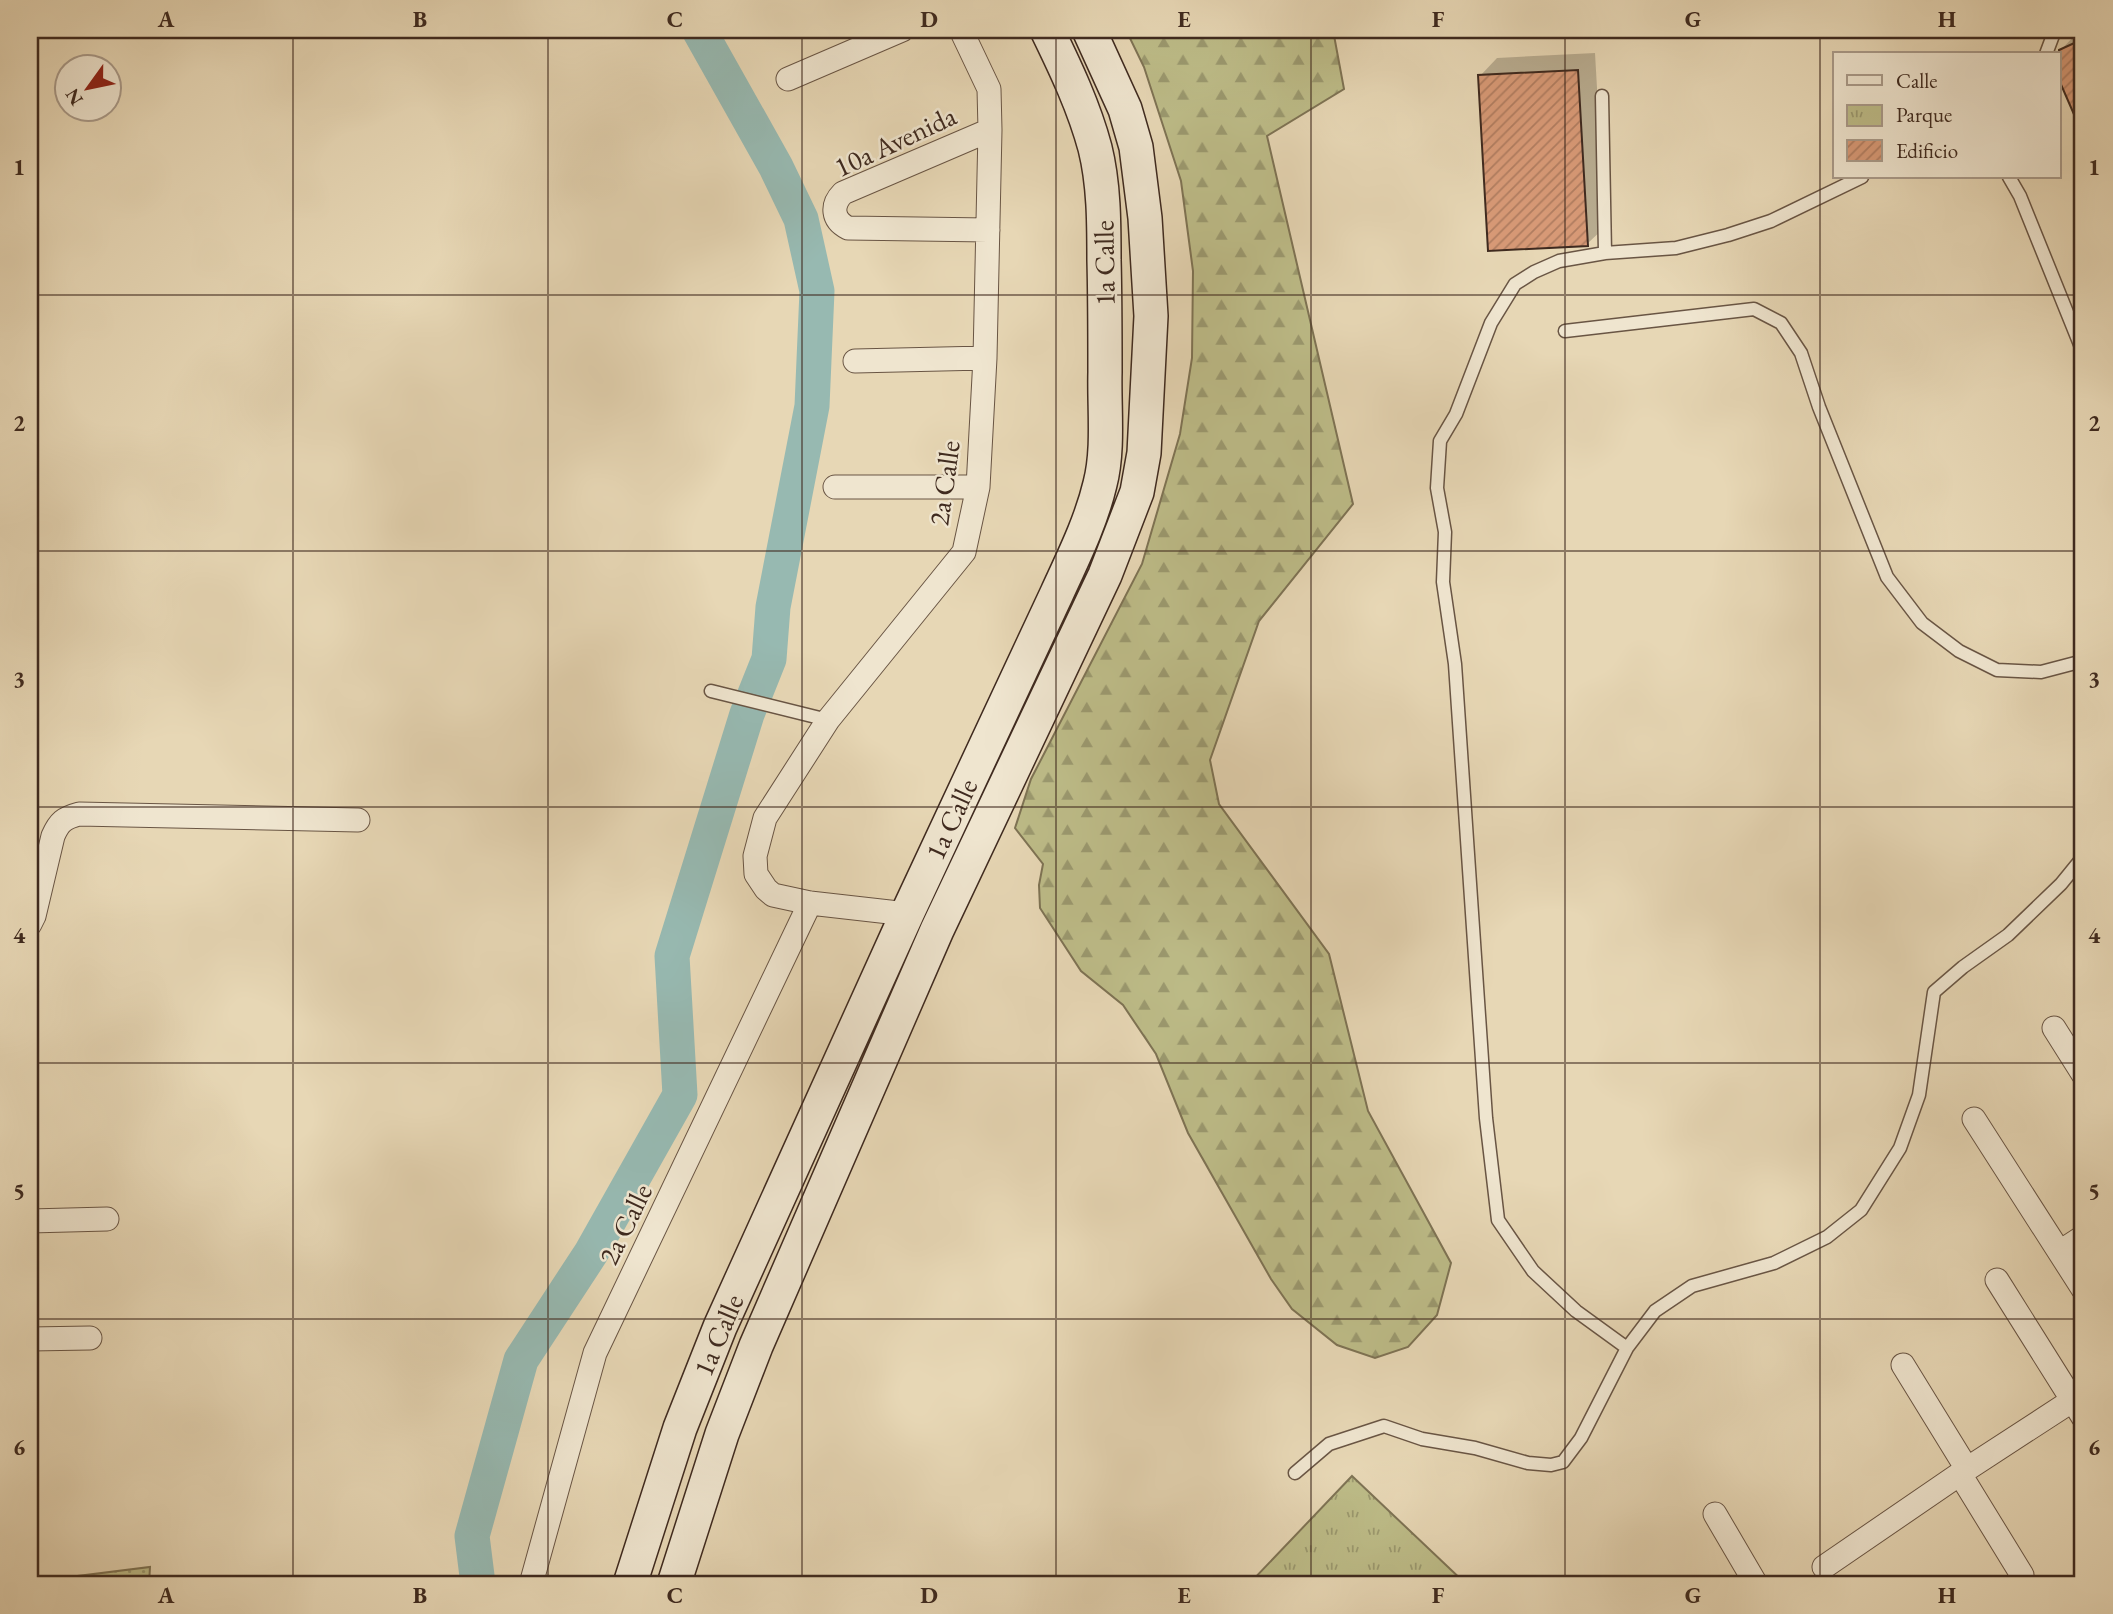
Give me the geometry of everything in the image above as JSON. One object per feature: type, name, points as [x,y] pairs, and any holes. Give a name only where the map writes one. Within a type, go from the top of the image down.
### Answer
[{"type":"main road","name":"1a Calle","points":[[630,1584],[680,1428],[720,1327],[906,914],[1057,593],[1101,482],[1104,456],[1105,341],[1104,223],[1100,180],[1096,151],[1087,121],[1075,88],[1047,30]]},
{"type":"main road","name":"1a Calle","points":[[674,1584],[722,1434],[756,1346],[937,930],[1105,575],[1137,492],[1144,453],[1151,330],[1145,218],[1136,147],[1125,108],[1089,30]]},
{"type":"street","points":[[788,79],[902,30]]},
{"type":"street","name":"2a Calle","points":[[531,1584],[595,1353],[810,903],[773,895],[760,882],[756,874],[755,856],[765,818],[828,720],[964,552],[978,487],[985,358],[990,130],[989,89],[961,30]]},
{"type":"street","name":"10a Avenida","points":[[988,230],[848,228],[840,224],[834,212],[835,203],[844,193],[990,130]]},
{"type":"street","points":[[855,361],[985,358]]},
{"type":"street","points":[[835,487],[978,487]]},
{"type":"street","points":[[30,924],[53,836],[58,824],[65,818],[79,814],[358,820]]},
{"type":"street","points":[[810,903],[906,914]]},
{"type":"street","points":[[2054,1028],[2083,1074]]},
{"type":"street","points":[[1974,1119],[2083,1289]]},
{"type":"street","points":[[30,1221],[107,1219]]},
{"type":"street","points":[[2060,1252],[2083,1237]]},
{"type":"street","points":[[1824,1567],[1963,1472],[2078,1409],[1997,1280]]},
{"type":"street","points":[[30,1339],[90,1338]]},
{"type":"street","points":[[1903,1365],[2022,1575]]},
{"type":"street","points":[[1715,1514],[1756,1584]]},
{"type":"lane","points":[[2047,52],[2055,30]]},
{"type":"lane","points":[[1602,96],[1605,253]]},
{"type":"lane","points":[[1627,1348],[1576,1311],[1533,1271],[1498,1220],[1486,1118],[1455,664],[1443,582],[1445,532],[1437,488],[1440,441],[1456,414],[1491,323],[1515,284],[1534,272],[1559,261],[1605,253],[1676,248],[1728,235],[1771,221],[1860,178]]},
{"type":"lane","points":[[2009,178],[2034,228],[2083,352]]},
{"type":"lane","points":[[1565,331],[1754,309],[1781,323],[1801,353],[1819,407],[1887,577],[1922,623],[1959,651],[1997,670],[2041,672],[2083,661]]},
{"type":"lane","points":[[711,691],[828,720]]},
{"type":"lane","points":[[1295,1473],[1329,1444],[1384,1426],[1422,1439],[1475,1448],[1528,1463],[1551,1465],[1563,1462],[1581,1438],[1627,1348],[1655,1311],[1692,1286],[1774,1263],[1828,1237],[1861,1210],[1900,1149],[1919,1095],[1934,992],[1963,967],[2008,936],[2061,884],[2083,857]]},
{"type":"green space","points":[[1126,30],[1333,30],[1344,89],[1267,136],[1353,504],[1259,621],[1210,760],[1219,804],[1329,954],[1368,1111],[1451,1263],[1437,1315],[1408,1347],[1375,1358],[1337,1345],[1292,1309],[1271,1279],[1188,1133],[1156,1054],[1123,1005],[1081,971],[1040,908],[1039,885],[1043,864],[1015,828],[1031,779],[1142,564],[1180,434],[1192,358],[1193,271],[1181,181],[1144,67]]},
{"type":"green space","points":[[1352,1476],[1466,1584],[1249,1584]]},
{"type":"green space","points":[[150,1567],[149,1584],[30,1584],[30,1582]]},
{"type":"building","points":[[2083,39],[2083,135],[2060,82],[2059,50]]},
{"type":"building","points":[[1578,70],[1588,246],[1488,251],[1478,75]]},
{"type":"waterway","points":[[478,1584],[472,1536],[521,1360],[591,1253],[680,1095],[672,956],[747,714],[769,659],[773,607],[812,406],[817,291],[801,219],[776,167],[699,30]]}]
